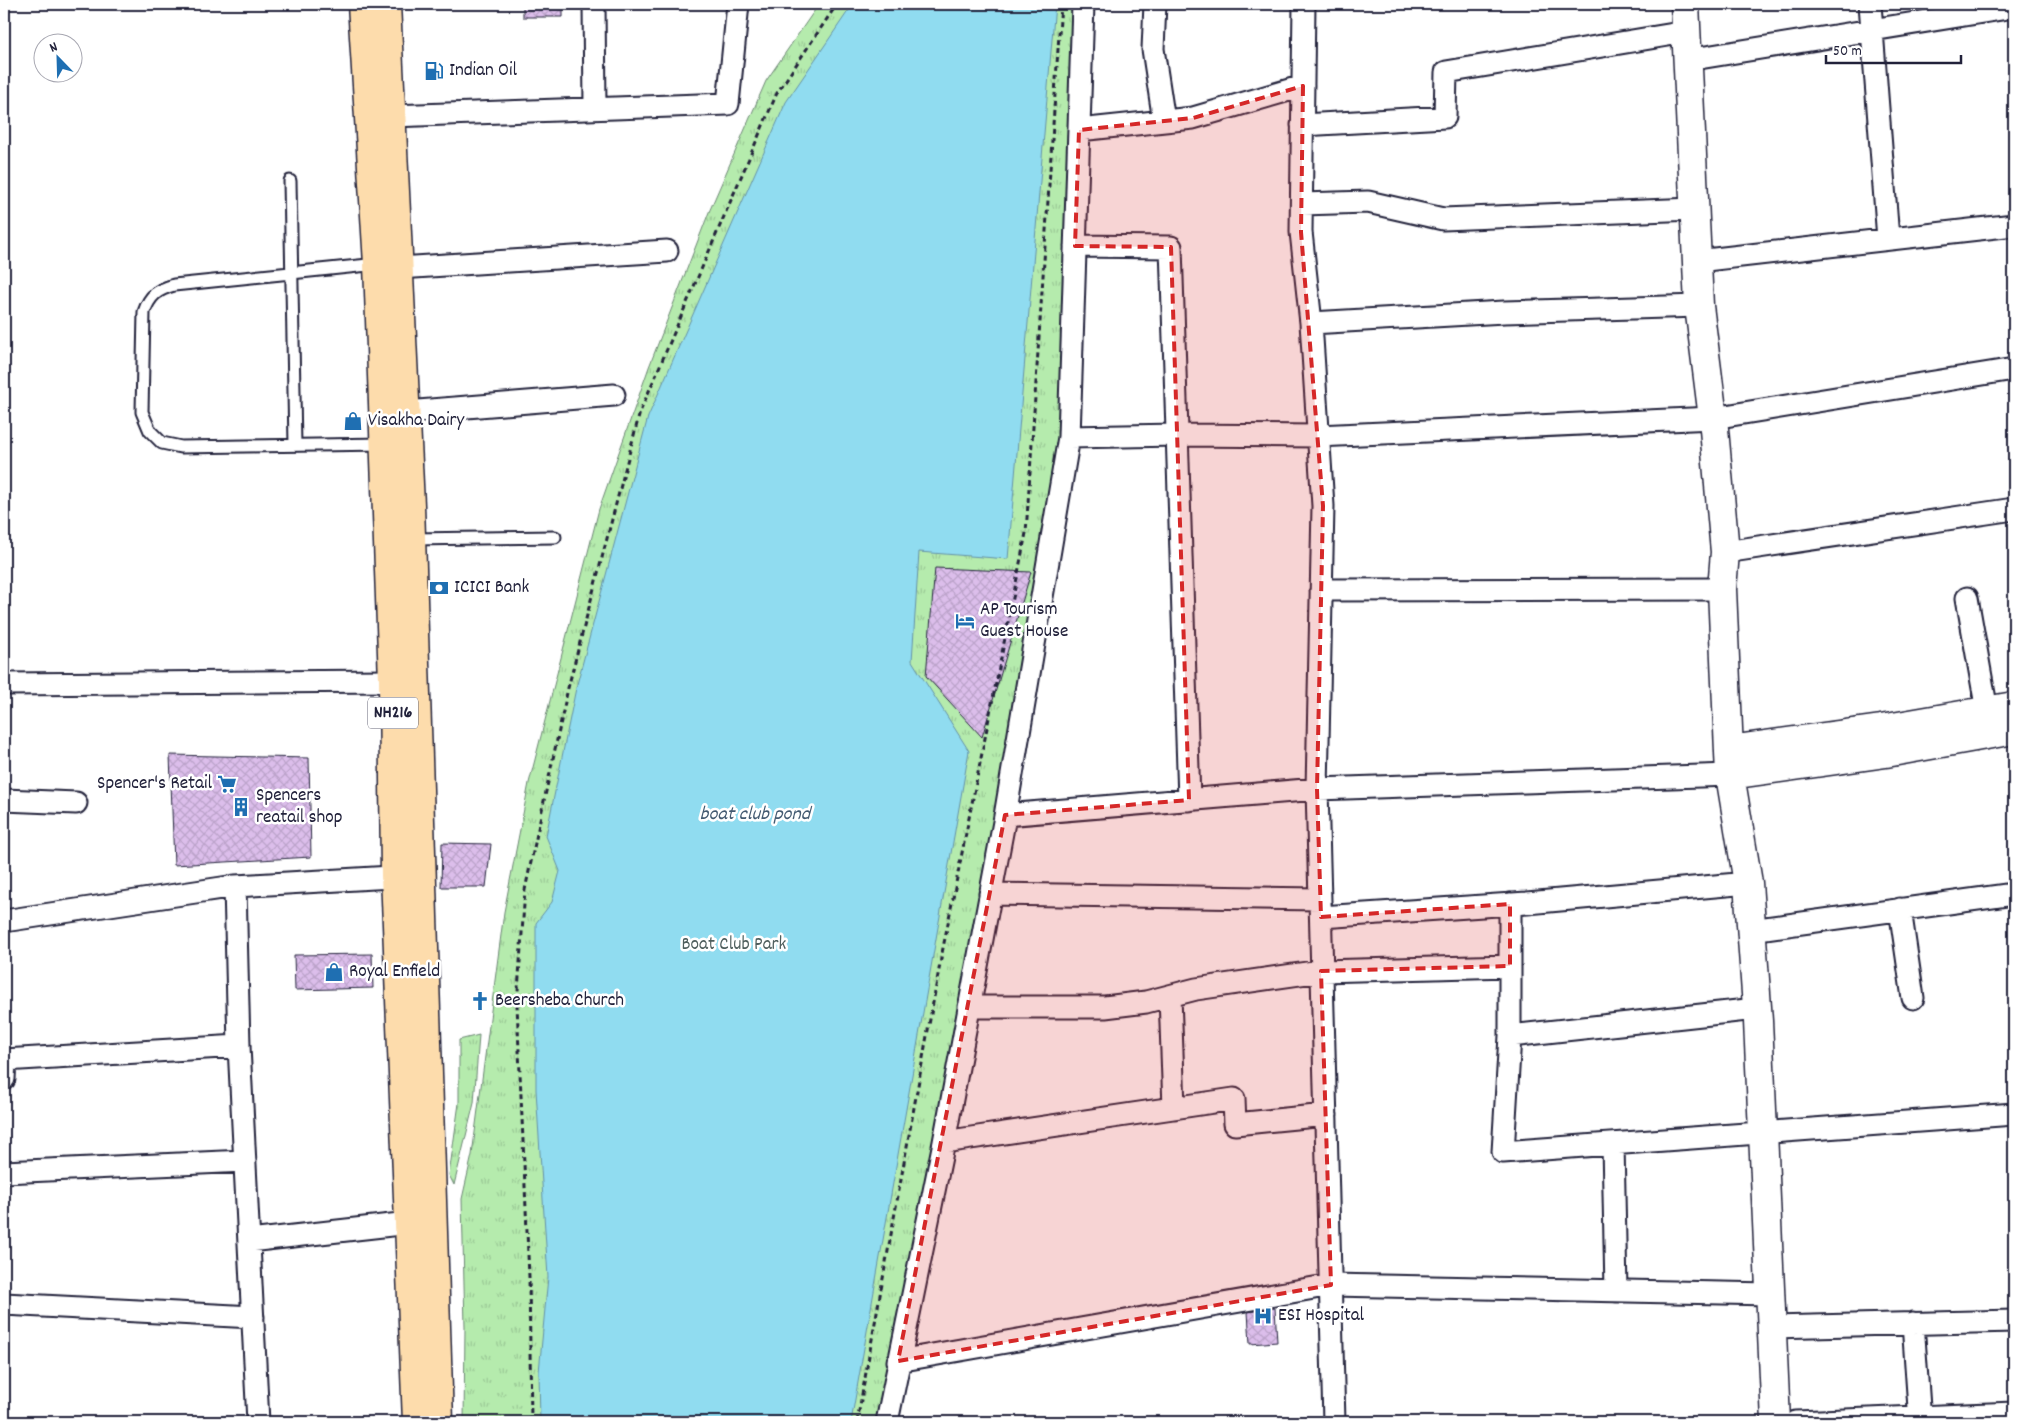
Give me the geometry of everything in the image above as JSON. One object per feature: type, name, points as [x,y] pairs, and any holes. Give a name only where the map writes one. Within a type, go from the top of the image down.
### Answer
[{"type":"highway","name":"NH216","points":[[362,4],[388,266],[406,412],[412,539],[439,1422]]},
{"type":"highway","name":"NH216","points":[[386,4],[391,116],[384,444],[393,681],[395,875],[417,1422]]},
{"type":"street","points":[[594,4],[595,108]]},
{"type":"street","points":[[391,116],[728,104],[738,4]]},
{"type":"street","points":[[887,1422],[944,1142],[1005,815],[1069,438],[1084,4]]},
{"type":"street","points":[[1155,4],[1153,49],[1164,121]]},
{"type":"street","points":[[1304,4],[1301,232],[1311,323],[1323,506],[1318,789],[1321,971],[1334,1422]]},
{"type":"street","points":[[1684,4],[1699,306],[1713,418],[1725,552],[1722,590],[1729,762],[1748,883],[1763,1132],[1776,1422]]},
{"type":"street","points":[[1870,4],[1888,239]]},
{"type":"street","points":[[1688,60],[2014,7]]},
{"type":"street","points":[[1302,125],[1445,117],[1446,72],[1686,32]]},
{"type":"street","points":[[1079,130],[1193,118],[1303,86]]},
{"type":"street","points":[[1302,204],[1368,202],[1443,218],[1694,209]]},
{"type":"street","points":[[1697,261],[2014,225]]},
{"type":"street","points":[[1075,246],[1170,247],[1189,800]]},
{"type":"street","points":[[388,266],[666,251]]},
{"type":"street","points":[[1311,323],[1504,312],[1699,306]]},
{"type":"street","points":[[1069,438],[1177,435],[1317,436],[1713,418],[2014,369]]},
{"type":"street","points":[[406,412],[614,395]]},
{"type":"street","points":[[1725,552],[2014,508]]},
{"type":"street","points":[[1321,590],[1722,590]]},
{"type":"street","points":[[1967,598],[1987,711]]},
{"type":"street","points":[[4,684],[393,681]]},
{"type":"street","points":[[1729,762],[1881,729],[2014,706]]},
{"type":"street","points":[[1005,815],[1318,789],[1886,753],[2014,730]]},
{"type":"street","points":[[4,800],[76,803]]},
{"type":"street","points":[[4,921],[235,886],[395,875],[422,876]]},
{"type":"street","points":[[990,894],[1321,908],[1510,904],[1748,883]]},
{"type":"street","points":[[235,886],[239,1046],[258,1422]]},
{"type":"street","points":[[1751,930],[2014,894]]},
{"type":"street","points":[[1510,904],[1510,1036],[1503,1152],[2014,1114]]},
{"type":"street","points":[[1900,910],[1913,998]]},
{"type":"street","points":[[969,1007],[1105,1008],[1146,1002],[1241,982],[1321,971],[1510,966]]},
{"type":"street","points":[[1170,996],[1174,1108]]},
{"type":"street","points":[[1510,1036],[1756,1009]]},
{"type":"street","points":[[4,1066],[239,1046]]},
{"type":"street","points":[[944,1142],[1234,1099],[1235,1124],[1326,1114]]},
{"type":"street","points":[[1613,1144],[1616,1291]]},
{"type":"street","points":[[4,1172],[245,1161]]},
{"type":"street","points":[[249,1242],[409,1223]]},
{"type":"street","points":[[898,1361],[1330,1285],[1770,1294]]},
{"type":"street","points":[[4,1304],[253,1317]]},
{"type":"street","points":[[1771,1327],[2014,1321]]},
{"type":"street","points":[[1913,1324],[1920,1419]]},
{"type":"street","points":[[1796,1422],[1920,1419],[2014,1414]]},
{"type":"lane","points":[[290,181],[296,446]]},
{"type":"lane","points":[[384,444],[181,447],[162,443],[150,430],[142,412],[144,312],[148,298],[159,290],[174,285],[292,273],[388,266]]},
{"type":"lane","points":[[412,539],[555,537]]},
{"type":"path","points":[[531,1422],[529,1276],[517,1005],[526,890],[568,688],[640,412],[776,94],[837,4]]},
{"type":"path","points":[[857,1422],[942,953],[1026,533],[1061,4]]},
{"type":"highlighted area","points":[[1303,86],[1301,232],[1323,506],[1317,789],[1321,917],[1510,904],[1510,966],[1321,971],[1331,1285],[898,1361],[1005,815],[1189,800],[1171,247],[1075,246],[1079,130],[1193,118]]},
{"type":"green space","name":"boat club pond","points":[[819,4],[1075,4],[1070,414],[997,810],[878,1422],[464,1422],[465,1327],[462,1199],[472,1155],[504,912],[529,783],[599,509],[649,367],[709,212],[766,81]]},
{"type":"green space","points":[[479,1035],[474,1103],[454,1185],[449,1175],[459,1103],[459,1040]]},
{"type":"water","name":"boat club pond","points":[[853,4],[1055,4],[1008,559],[919,552],[912,661],[969,751],[851,1422],[540,1422],[539,1372],[548,1277],[536,1090],[536,923],[552,902],[560,871],[546,836],[576,688],[648,417],[786,102]]},
{"type":"building","points":[[523,4],[563,4],[563,17],[523,17]]},
{"type":"building","name":"AP Tourism Guest House","points":[[935,568],[1031,572],[982,737],[926,676]]},
{"type":"building","name":"Spencers reatail shop","points":[[170,755],[309,758],[311,857],[174,865]]},
{"type":"building","points":[[442,843],[491,844],[486,887],[441,887]]},
{"type":"building","name":"Royal Enfield","points":[[372,954],[373,988],[295,990],[294,955]]},
{"type":"building","points":[[1275,1308],[1277,1342],[1250,1344],[1248,1312]]},
{"type":"place","name":"Indian Oil","points":[[434,71]]},
{"type":"place","name":"Visakha Dairy","points":[[353,421]]},
{"type":"place","name":"ICICI Bank","points":[[439,588]]},
{"type":"place","name":"AP Tourism Guest House","points":[[965,621]]},
{"type":"place","name":"Spencer's Retail","points":[[227,784]]},
{"type":"place","name":"Spencers reatail shop","points":[[241,807]]},
{"type":"place","name":"Royal Enfield","points":[[334,972]]},
{"type":"place","name":"Beersheba Church","points":[[480,1001]]},
{"type":"place","name":"ESI Hospital","points":[[1263,1316]]},
{"type":"park label","name":"Boat Club Park","points":[[734,945]]}]
